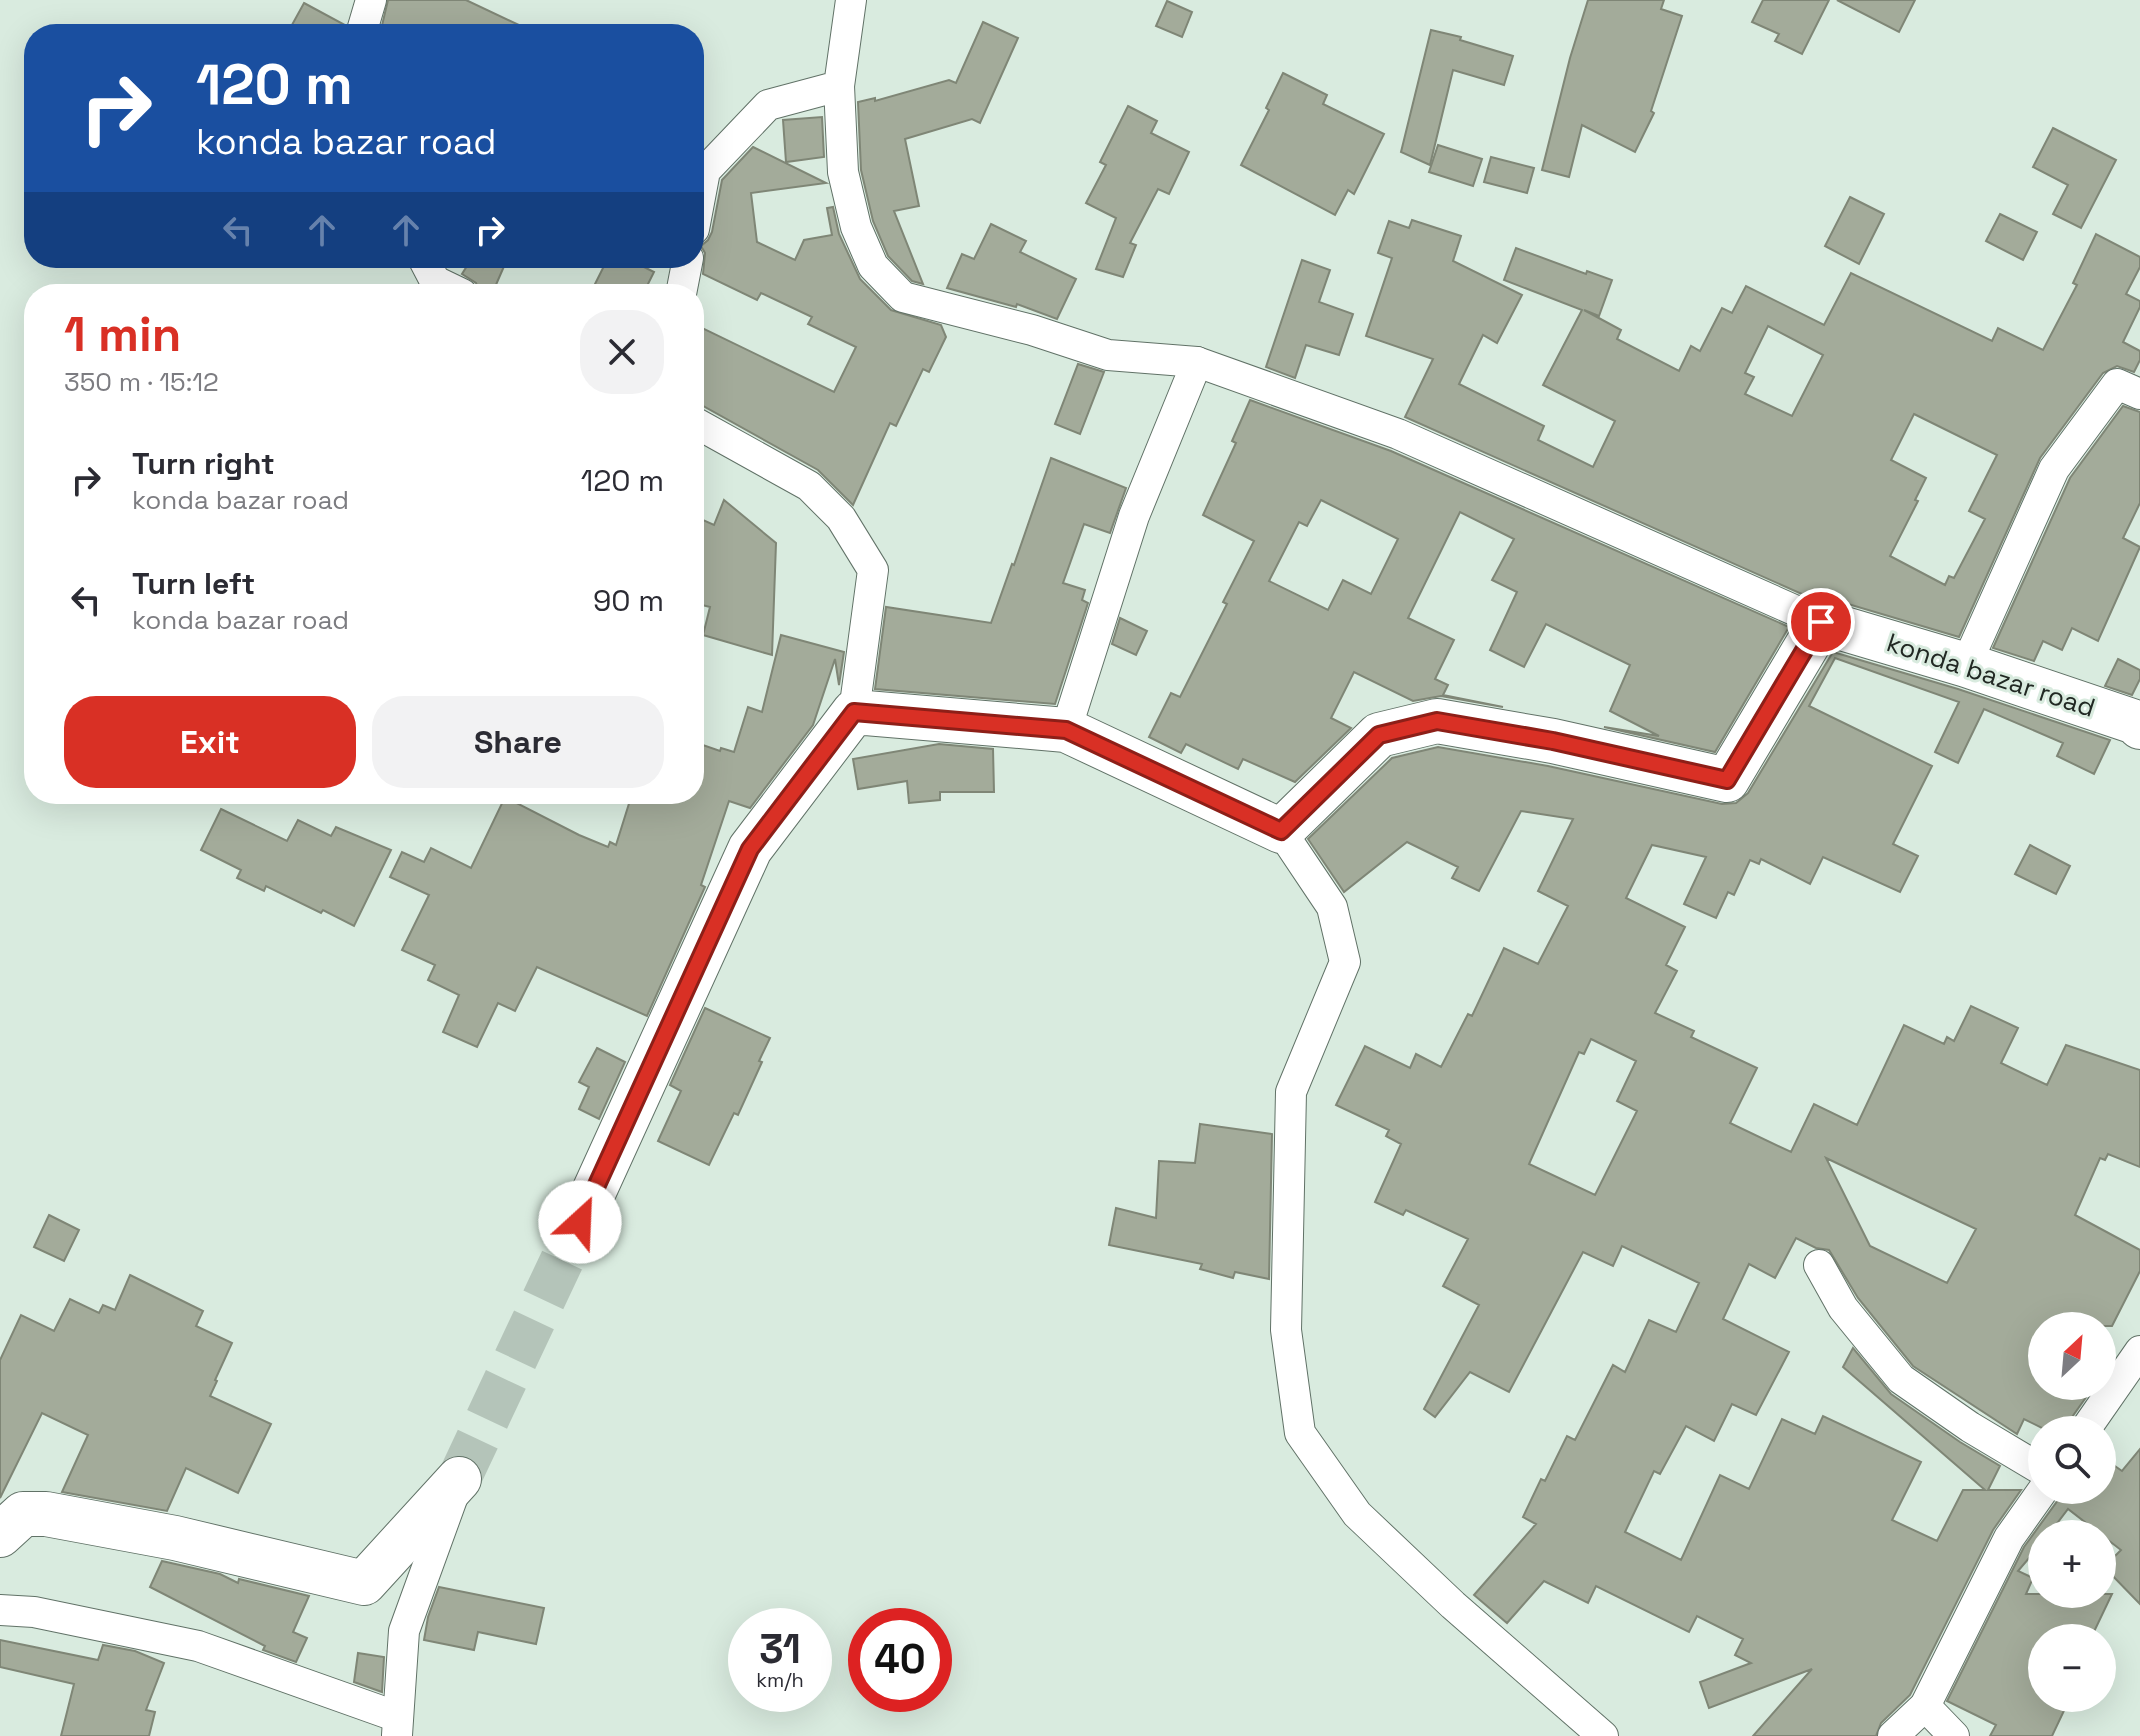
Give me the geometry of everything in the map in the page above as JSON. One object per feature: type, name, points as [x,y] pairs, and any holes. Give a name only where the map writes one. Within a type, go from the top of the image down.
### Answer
[{"type":"street","points":[[364,24],[371,0]]},
{"type":"street","points":[[851,0],[839,86],[843,172],[856,227],[873,266],[903,297],[1032,330],[1108,355],[1197,362],[1398,434],[1821,622],[1727,780],[1553,741],[1437,721],[1379,735],[1281,831]]},
{"type":"street","points":[[704,176],[705,171],[768,105],[839,86]]},
{"type":"street","points":[[428,268],[435,281],[441,284]]},
{"type":"street","points":[[1066,730],[1134,516],[1197,362]]},
{"type":"street","points":[[1966,665],[2054,469],[2117,384],[2140,394]]},
{"type":"street","points":[[580,1222],[750,849],[854,712],[873,570],[841,518],[809,486],[704,428]]},
{"type":"street","name":"konda bazar road","points":[[1821,622],[1966,665],[2135,722],[2140,727]]},
{"type":"street","points":[[854,712],[1066,730],[1281,831],[1332,907],[1345,962],[1291,1092],[1286,1330],[1300,1433],[1357,1514],[1453,1605],[1603,1736]]},
{"type":"street","points":[[1819,1265],[1843,1308],[1901,1379],[1970,1427],[2028,1462]]},
{"type":"street","points":[[2095,1416],[2140,1352]]},
{"type":"street","points":[[0,1535],[23,1514],[46,1514],[175,1538],[364,1583],[459,1479]]},
{"type":"street","points":[[0,1610],[34,1612],[198,1646],[398,1726],[404,1631],[459,1479]]},
{"type":"street","points":[[1893,1736],[1925,1706],[2009,1538],[2033,1504]]},
{"type":"street","points":[[1925,1706],[1954,1736]]},
{"type":"building","points":[[388,0],[466,0],[517,24],[382,24]]},
{"type":"building","points":[[1588,0],[1664,0],[1661,9],[1682,16],[1651,111],[1654,113],[1635,152],[1582,125],[1569,177],[1542,170]]},
{"type":"building","points":[[1763,0],[1829,0],[1802,54],[1775,41],[1779,34],[1752,22]]},
{"type":"building","points":[[1837,0],[1915,0],[1899,32]]},
{"type":"building","points":[[1167,1],[1192,12],[1182,37],[1156,26]]},
{"type":"building","points":[[304,3],[343,24],[292,24]]},
{"type":"building","points":[[983,22],[1018,38],[980,123],[972,119],[905,139],[919,206],[894,211],[923,284],[912,281],[888,256],[873,221],[861,170],[858,102],[875,98],[875,101],[949,80],[956,83]]},
{"type":"building","points":[[1431,30],[1513,56],[1504,85],[1453,70],[1430,165],[1401,152]]},
{"type":"building","points":[[1283,73],[1327,95],[1323,104],[1384,134],[1354,194],[1348,190],[1335,215],[1241,165],[1269,110],[1266,108]]},
{"type":"building","points":[[1128,106],[1157,121],[1151,133],[1189,152],[1169,194],[1158,189],[1130,243],[1136,245],[1123,277],[1096,269],[1116,218],[1086,203],[1106,165],[1100,162]]},
{"type":"building","points":[[822,117],[824,157],[786,162],[783,120]]},
{"type":"building","points":[[2053,128],[2116,160],[2081,228],[2053,214],[2068,185],[2033,167]]},
{"type":"building","points":[[1438,145],[1482,159],[1473,186],[1429,172]]},
{"type":"building","points":[[753,147],[826,183],[751,193],[757,242],[795,260],[804,240],[832,235],[827,208],[833,207],[839,234],[860,279],[891,310],[941,325],[946,337],[929,372],[923,369],[896,426],[890,423],[853,505],[818,470],[704,407],[704,329],[834,392],[856,347],[808,324],[812,317],[761,293],[757,300],[703,274],[704,243],[712,232],[722,180]]},
{"type":"building","points":[[1491,157],[1534,168],[1527,193],[1484,182]]},
{"type":"building","points":[[1850,197],[1884,214],[1859,264],[1825,246]]},
{"type":"building","points":[[2000,214],[2037,232],[2023,260],[1986,241]]},
{"type":"building","points":[[1412,220],[1461,236],[1453,261],[1522,295],[1497,343],[1483,335],[1459,384],[1544,426],[1538,440],[1593,467],[1615,421],[1543,385],[1582,310],[1504,280],[1516,248],[1586,274],[1587,271],[1612,280],[1599,316],[1584,310],[1621,330],[1617,339],[1679,371],[1691,346],[1700,351],[1722,308],[1732,313],[1746,286],[1824,325],[1851,273],[1992,341],[1998,328],[2043,350],[2077,285],[2073,283],[2096,234],[2140,257],[2140,267],[2126,294],[2140,301],[2140,307],[2123,342],[2140,351],[2140,360],[2134,372],[2117,366],[2103,373],[2040,458],[1959,637],[1828,598],[1813,599],[1405,417],[1433,359],[1366,336],[1392,258],[1378,253],[1389,221],[1409,228]],"holes":[[[1768,326],[1823,355],[1792,416],[1745,394],[1754,377],[1745,373]],[[1914,414],[1997,455],[1969,511],[1985,519],[1954,578],[1949,576],[1945,585],[1890,556],[1926,478],[1891,460]]]},
{"type":"building","points":[[991,224],[1026,241],[1020,252],[1076,279],[1057,319],[1017,304],[1016,307],[947,288],[962,254],[974,259]]},
{"type":"building","points":[[1302,260],[1330,270],[1319,302],[1353,314],[1339,355],[1306,345],[1295,378],[1266,367]]},
{"type":"building","points":[[466,268],[503,268],[496,284],[476,284],[462,274]]},
{"type":"building","points":[[603,268],[646,268],[654,272],[648,284],[595,284]]},
{"type":"building","points":[[1078,364],[1104,372],[1080,434],[1055,424]]},
{"type":"building","points":[[1250,400],[1391,451],[1789,627],[1715,752],[1604,727],[1659,736],[1610,711],[1630,665],[1546,624],[1524,667],[1490,650],[1517,592],[1492,580],[1514,539],[1460,512],[1408,618],[1454,640],[1435,679],[1448,685],[1443,695],[1503,707],[1441,696],[1413,701],[1354,672],[1331,718],[1351,728],[1295,782],[1243,759],[1238,769],[1186,744],[1181,753],[1149,737],[1171,693],[1180,697],[1227,604],[1223,602],[1254,541],[1203,515],[1236,443],[1232,441]],"holes":[[[1321,500],[1398,539],[1371,594],[1343,580],[1328,610],[1269,581],[1299,522],[1307,526]]]},
{"type":"building","points":[[2123,406],[2140,412],[2140,503],[2123,538],[2140,547],[2098,641],[2072,628],[2062,650],[2043,641],[2034,661],[1993,648],[2070,478]]},
{"type":"building","points":[[1051,458],[1126,488],[1110,533],[1084,524],[1063,583],[1085,590],[1082,600],[1088,603],[1055,704],[875,689],[886,607],[991,623]]},
{"type":"building","points":[[724,500],[776,543],[772,655],[704,635],[710,607],[704,606],[704,520],[714,525]]},
{"type":"building","points":[[1120,618],[1147,631],[1136,655],[1112,644]]},
{"type":"building","points":[[781,635],[844,652],[839,685],[835,659],[813,725],[750,808],[729,801],[701,885],[705,887],[647,1016],[537,967],[515,1011],[498,1003],[477,1047],[443,1032],[459,995],[428,980],[435,965],[402,950],[429,895],[390,877],[402,852],[424,862],[431,848],[471,868],[502,804],[519,804],[579,835],[608,847],[610,842],[616,845],[629,804],[704,804],[704,745],[734,752],[748,707],[762,712]]},
{"type":"building","points":[[1833,652],[1958,689],[2110,740],[2094,774],[2057,756],[2063,743],[1984,709],[1958,763],[1935,752],[1959,702],[1835,658],[1809,706],[1932,766],[1893,844],[1918,856],[1900,892],[1823,857],[1810,884],[1761,859],[1759,864],[1750,860],[1734,895],[1728,892],[1716,918],[1684,904],[1706,857],[1652,845],[1626,898],[1685,927],[1666,965],[1677,971],[1655,1013],[1694,1031],[1691,1037],[1757,1068],[1730,1123],[1791,1152],[1814,1104],[1857,1125],[1904,1025],[1944,1044],[1947,1037],[1954,1041],[1971,1006],[2018,1028],[2001,1063],[2047,1085],[2066,1045],[2140,1070],[2140,1167],[2108,1154],[2105,1160],[2100,1158],[2075,1215],[2140,1250],[2140,1271],[2116,1318],[2116,1312],[2028,1312],[2028,1400],[2084,1400],[2073,1416],[2028,1416],[2028,1421],[2024,1419],[2017,1434],[1913,1366],[1858,1298],[1829,1250],[1816,1248],[1796,1238],[1775,1278],[1749,1264],[1723,1319],[1789,1352],[1756,1415],[1732,1404],[1714,1441],[1686,1426],[1660,1474],[1654,1471],[1625,1532],[1681,1560],[1720,1475],[1749,1489],[1782,1419],[1815,1434],[1823,1416],[1921,1462],[1892,1520],[1937,1541],[1963,1490],[1985,1490],[1843,1367],[1853,1348],[1891,1394],[2000,1466],[1988,1490],[2021,1490],[1993,1530],[1910,1695],[1881,1723],[1876,1736],[1753,1736],[1812,1669],[1709,1708],[1700,1682],[1751,1663],[1735,1655],[1743,1639],[1697,1616],[1689,1632],[1596,1586],[1588,1603],[1544,1581],[1507,1623],[1474,1595],[1536,1524],[1523,1517],[1541,1479],[1545,1481],[1567,1436],[1575,1440],[1613,1365],[1625,1372],[1649,1320],[1676,1332],[1699,1283],[1622,1246],[1613,1266],[1583,1252],[1509,1392],[1470,1372],[1435,1417],[1424,1409],[1479,1305],[1443,1286],[1468,1239],[1406,1210],[1403,1215],[1375,1202],[1401,1144],[1386,1136],[1389,1130],[1336,1105],[1365,1046],[1410,1068],[1416,1054],[1441,1067],[1468,1014],[1472,1016],[1504,948],[1538,964],[1568,906],[1538,891],[1573,819],[1521,811],[1479,891],[1452,878],[1458,867],[1407,842],[1344,892],[1308,839],[1392,758],[1438,747],[1548,766],[1722,804],[1736,803],[1748,793]],"holes":[[[1591,1039],[1636,1061],[1617,1101],[1637,1111],[1595,1195],[1529,1164],[1579,1052],[1584,1054]],[[1826,1158],[1976,1229],[1947,1283],[1870,1246]]]},
{"type":"building","points":[[2118,659],[2140,670],[2140,679],[2132,695],[2105,686]]},
{"type":"building","points":[[939,744],[993,749],[994,792],[940,792],[940,800],[909,803],[907,781],[858,789],[853,759]]},
{"type":"building","points":[[221,809],[287,841],[298,820],[331,836],[336,827],[391,850],[354,926],[266,886],[264,891],[237,878],[241,870],[201,850]]},
{"type":"building","points":[[2030,845],[2070,866],[2056,894],[2015,874]]},
{"type":"building","points":[[705,1008],[770,1038],[738,1115],[734,1113],[709,1165],[658,1141],[681,1091],[670,1085]]},
{"type":"building","points":[[597,1048],[625,1062],[599,1119],[579,1109],[589,1087],[579,1082]]},
{"type":"building","points":[[1200,1124],[1272,1134],[1269,1279],[1235,1272],[1233,1278],[1200,1269],[1202,1264],[1109,1245],[1116,1208],[1156,1218],[1159,1161],[1195,1163]]},
{"type":"building","points":[[49,1215],[79,1230],[64,1261],[34,1247]]},
{"type":"building","points":[[130,1275],[203,1311],[196,1326],[232,1343],[210,1396],[271,1424],[238,1493],[186,1468],[167,1511],[62,1492],[88,1435],[42,1413],[0,1498],[0,1360],[21,1315],[54,1331],[70,1299],[99,1313],[103,1305],[115,1310]]},
{"type":"building","points":[[2140,1449],[2140,1604],[2116,1579],[2116,1555],[2121,1550],[2116,1546],[2116,1520],[2082,1520],[2068,1509],[2060,1520],[2044,1520],[2055,1504],[2116,1504],[2116,1467],[2122,1471]]},
{"type":"building","points":[[2028,1541],[2028,1559],[2018,1571],[2028,1576],[2028,1608],[2105,1608],[2098,1624],[2028,1624],[2028,1712],[2063,1712],[2052,1736],[1990,1736],[1996,1725],[1947,1701]]},
{"type":"building","points":[[162,1561],[220,1574],[238,1583],[239,1579],[309,1596],[293,1632],[307,1638],[296,1662],[263,1650],[265,1646],[150,1587]]},
{"type":"building","points":[[439,1587],[544,1608],[536,1644],[478,1632],[474,1650],[424,1640],[428,1617]]},
{"type":"building","points":[[0,1640],[98,1660],[103,1645],[135,1651],[164,1663],[146,1710],[155,1712],[149,1736],[61,1736],[74,1684],[0,1667]]},
{"type":"building","points":[[358,1653],[384,1657],[382,1692],[354,1682]]},
{"type":"tunnel","points":[[459,1479],[580,1222]]},
{"type":"route","points":[[580,1222],[750,849],[854,712],[1066,730],[1281,831],[1379,735],[1437,721],[1553,741],[1727,780],[1821,622]]}]
